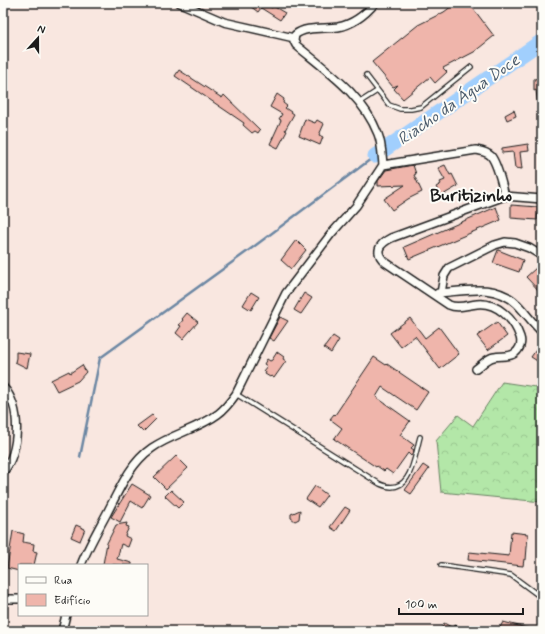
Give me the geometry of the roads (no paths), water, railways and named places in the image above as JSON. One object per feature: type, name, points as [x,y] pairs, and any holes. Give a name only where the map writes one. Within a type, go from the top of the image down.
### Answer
[{"type":"street","points":[[180,3],[224,22],[294,38]]},
{"type":"street","points":[[81,564],[117,493],[136,462],[152,448],[217,415],[225,408],[236,394],[286,293],[326,240],[356,206],[383,165],[378,135],[360,102],[340,82],[296,45],[294,41],[294,38],[298,32],[304,30],[339,27],[355,21],[367,13],[375,3]]},
{"type":"street","points":[[383,165],[476,150],[482,151],[487,153],[494,161],[505,196]]},
{"type":"street","points":[[476,369],[489,359],[514,354],[518,350],[521,342],[516,328],[508,317],[496,307],[482,304],[454,307],[437,293],[385,262],[378,251],[381,244],[391,238],[505,196],[542,199]]},
{"type":"street","points":[[437,293],[449,268],[495,245],[505,242],[515,243],[529,248],[542,256]]},
{"type":"street","points":[[437,293],[486,290],[501,293],[511,298],[519,305],[542,332]]},
{"type":"street","points":[[3,387],[11,397],[13,403],[16,438],[12,458],[3,472]]},
{"type":"street","points":[[3,599],[18,599]]},
{"type":"street","points":[[62,631],[66,616]]},
{"type":"lane","points":[[366,75],[389,105],[400,109],[421,107],[471,67]]},
{"type":"lane","points":[[360,102],[377,91]]},
{"type":"lane","points":[[236,394],[380,484],[391,488],[400,486],[408,477],[420,437]]},
{"type":"lane","points":[[441,565],[511,574],[542,598]]},
{"type":"lane","points":[[456,628],[462,631]]},
{"type":"waterway","name":"Riacho da Água Doce","points":[[375,156],[542,41]]},
{"type":"waterway","points":[[80,457],[100,358],[252,248],[375,156]]},
{"type":"district","name":"Buritizinho","points":[[471,195]]}]
